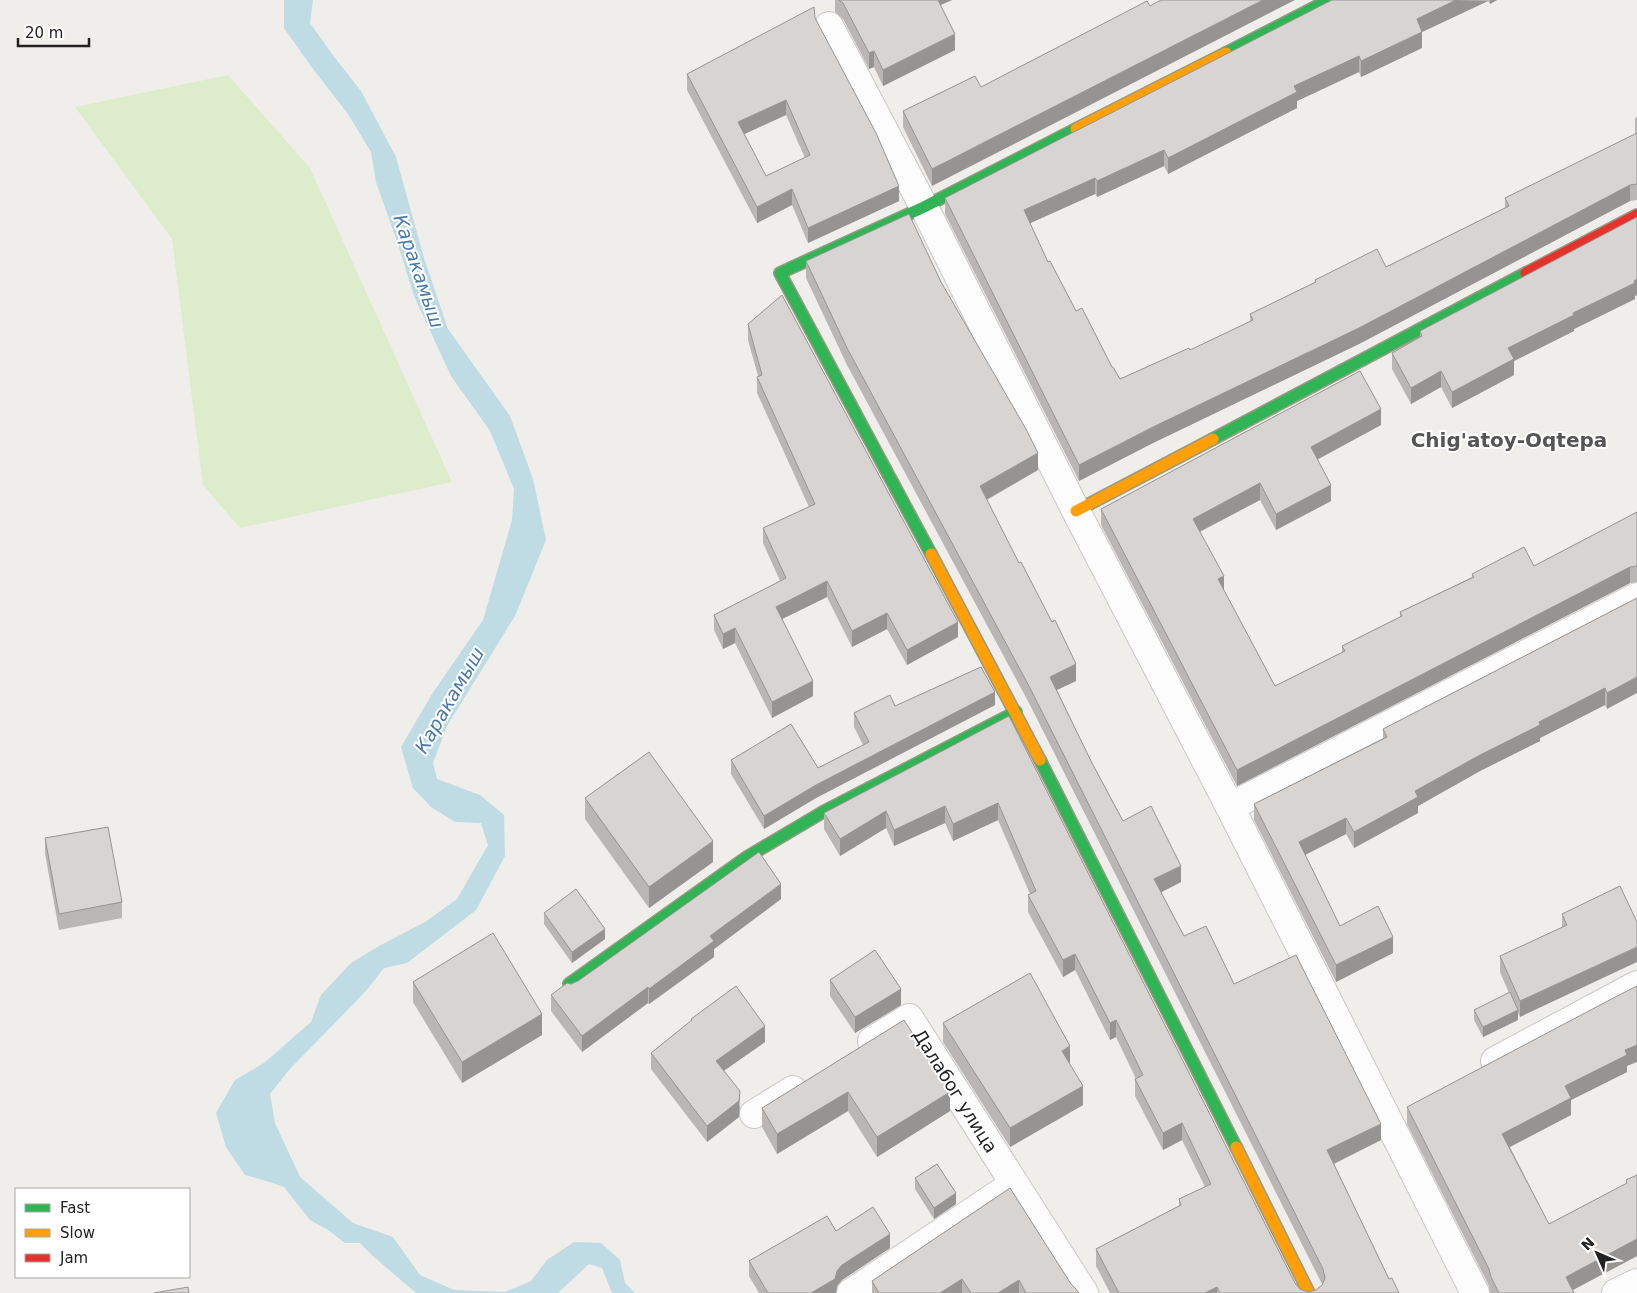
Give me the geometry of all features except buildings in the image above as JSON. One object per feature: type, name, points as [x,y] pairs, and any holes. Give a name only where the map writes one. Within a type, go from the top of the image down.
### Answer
[{"type":"street","points":[[1309,1293],[1016,712],[780,273],[924,208],[1329,0]]},
{"type":"street","points":[[829,26],[924,208],[1076,511],[1230,807],[1476,1293]]},
{"type":"street","points":[[1076,511],[1637,215]]},
{"type":"street","points":[[1230,807],[1637,597]]},
{"type":"street","points":[[569,984],[746,856],[823,812],[1016,712]]},
{"type":"street","points":[[1473,1072],[1637,985]]},
{"type":"street","name":"Далабог улица","points":[[852,1053],[909,1018],[1084,1293]]},
{"type":"street","points":[[754,1114],[811,1079]]},
{"type":"street","points":[[1386,1118],[1412,1105]]},
{"type":"street","points":[[851,1293],[1014,1184]]},
{"type":"street","points":[[1616,1293],[1637,1283]]},
{"type":"green space","points":[[228,75],[310,168],[452,482],[240,528],[203,485],[172,239],[75,107]]},
{"type":"water","name":"Каракамыш","points":[[284,0],[313,0],[310,23],[361,91],[396,157],[424,258],[448,329],[510,416],[533,479],[546,540],[515,616],[447,726],[433,763],[437,779],[480,795],[504,815],[505,856],[476,910],[407,963],[384,968],[365,992],[289,1070],[270,1094],[275,1123],[300,1177],[353,1223],[393,1237],[420,1275],[454,1290],[505,1292],[531,1281],[547,1260],[574,1242],[601,1243],[620,1260],[625,1283],[635,1293],[612,1293],[602,1268],[589,1264],[558,1293],[416,1293],[360,1243],[345,1243],[328,1230],[310,1220],[284,1187],[245,1175],[226,1147],[216,1113],[235,1080],[264,1063],[311,1022],[321,995],[351,963],[425,922],[457,899],[488,845],[481,823],[455,822],[431,807],[413,788],[401,747],[432,694],[483,620],[512,520],[514,489],[490,431],[451,376],[414,296],[376,182],[371,152],[348,114],[284,28]]},
{"type":"traffic: fast","points":[[1226,53],[1329,0]]},
{"type":"traffic: fast","points":[[931,554],[780,273],[924,207],[1076,129]]},
{"type":"traffic: fast","points":[[1213,439],[1526,273]]},
{"type":"traffic: fast","points":[[569,984],[747,857],[823,812],[1016,712]]},
{"type":"traffic: fast","points":[[1040,760],[1236,1147]]},
{"type":"traffic: slow","points":[[1076,129],[1226,53]]},
{"type":"traffic: slow","points":[[1076,511],[1213,439]]},
{"type":"traffic: slow","points":[[931,554],[1040,760]]},
{"type":"traffic: slow","points":[[1236,1147],[1309,1293]]},
{"type":"traffic: jam","points":[[1526,273],[1637,215]]},
{"type":"district","name":"Chig'atoy-Oqtepa","points":[[1509,440]]}]
